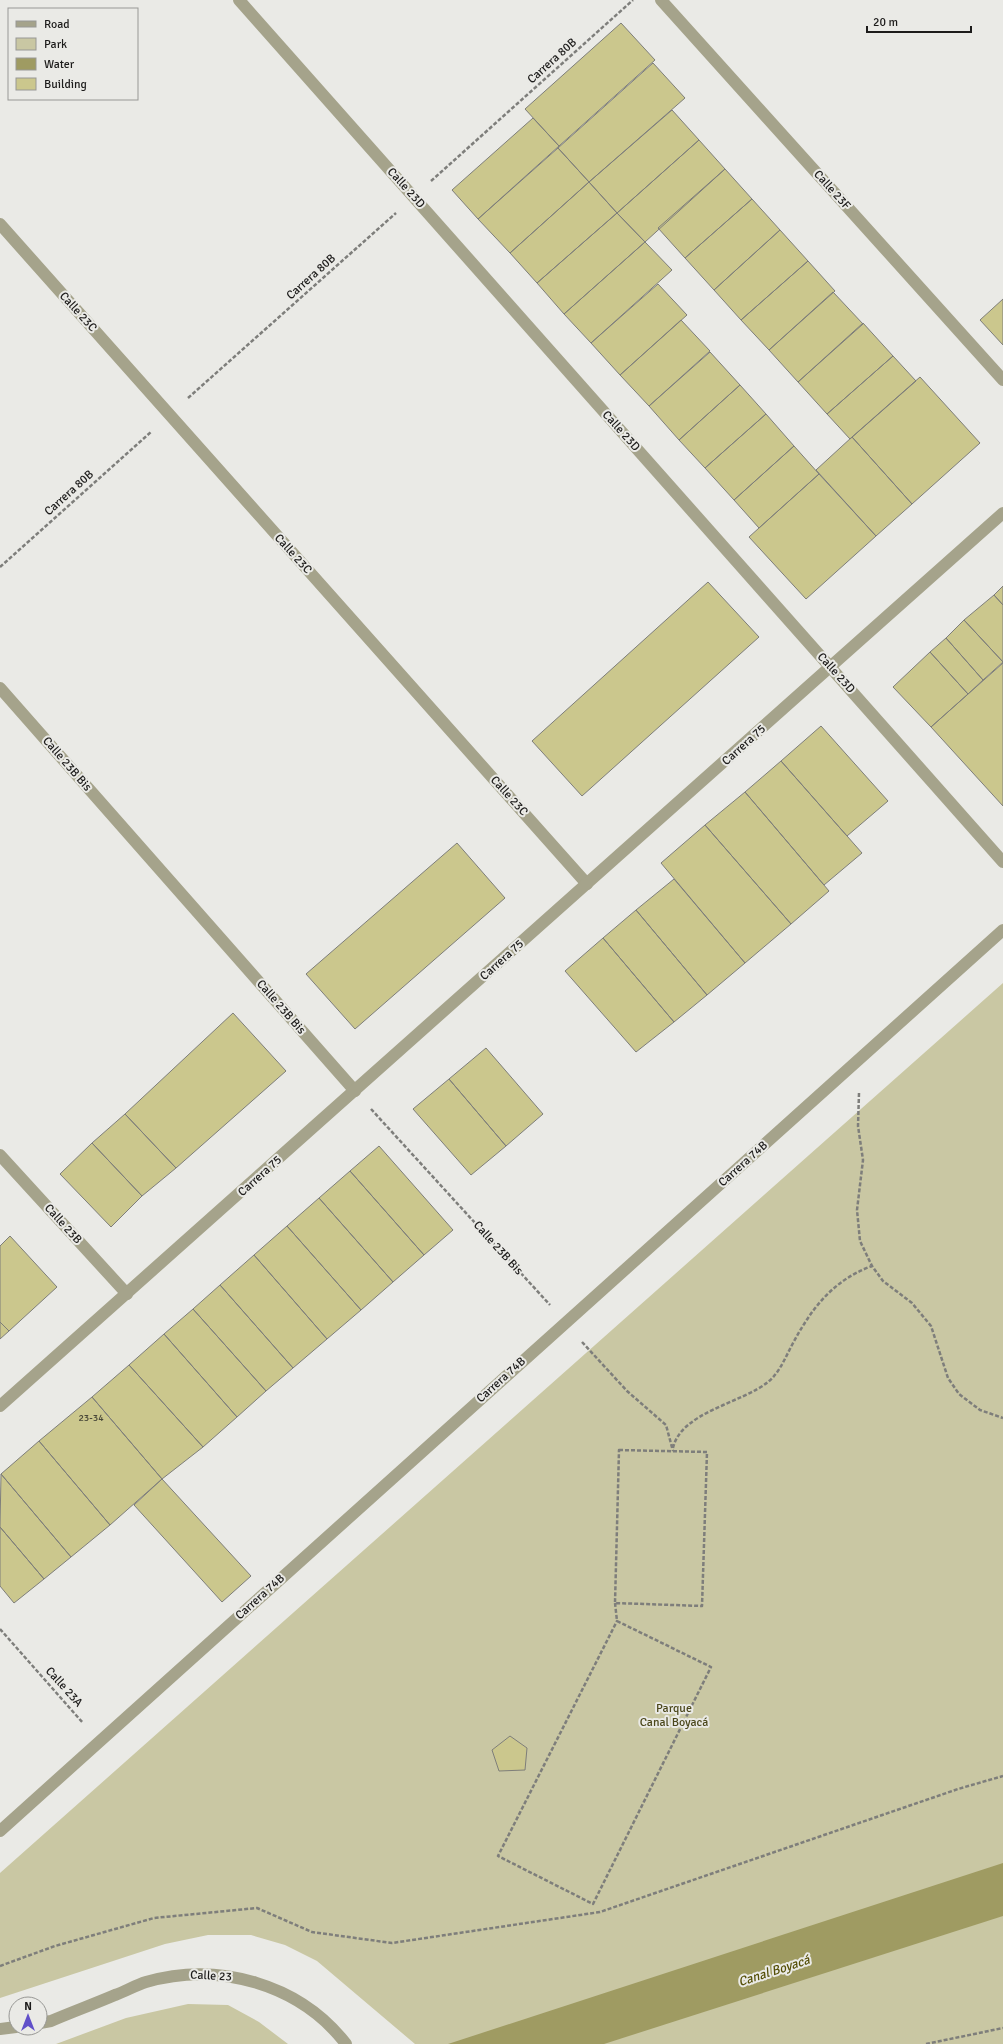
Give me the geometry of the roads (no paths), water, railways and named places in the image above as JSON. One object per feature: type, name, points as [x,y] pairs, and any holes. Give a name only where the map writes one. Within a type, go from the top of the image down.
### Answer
[{"type":"street","name":"Calle 23D","points":[[239,0],[1003,862]]},
{"type":"street","name":"Calle 23F","points":[[661,0],[1003,380]]},
{"type":"street","name":"Calle 23C","points":[[0,224],[587,884]]},
{"type":"street","name":"Carrera 75","points":[[0,1406],[1003,513]]},
{"type":"street","name":"Calle 23B Bis","points":[[0,688],[355,1091]]},
{"type":"street","name":"Carrera 74B","points":[[0,1831],[1003,930]]},
{"type":"street","name":"Calle 23B","points":[[0,1155],[127,1294]]},
{"type":"street","name":"Calle 23","points":[[48,2022],[146,1982],[191,1974],[234,1977],[264,1984],[297,1999],[337,2033],[346,2044]]},
{"type":"water","name":"Canal Boyacá","points":[[1003,1863],[1003,1916],[604,2044],[448,2044]]},
{"type":"park label","name":"Parque Canal Boyacá","points":[[674,1715]]}]
